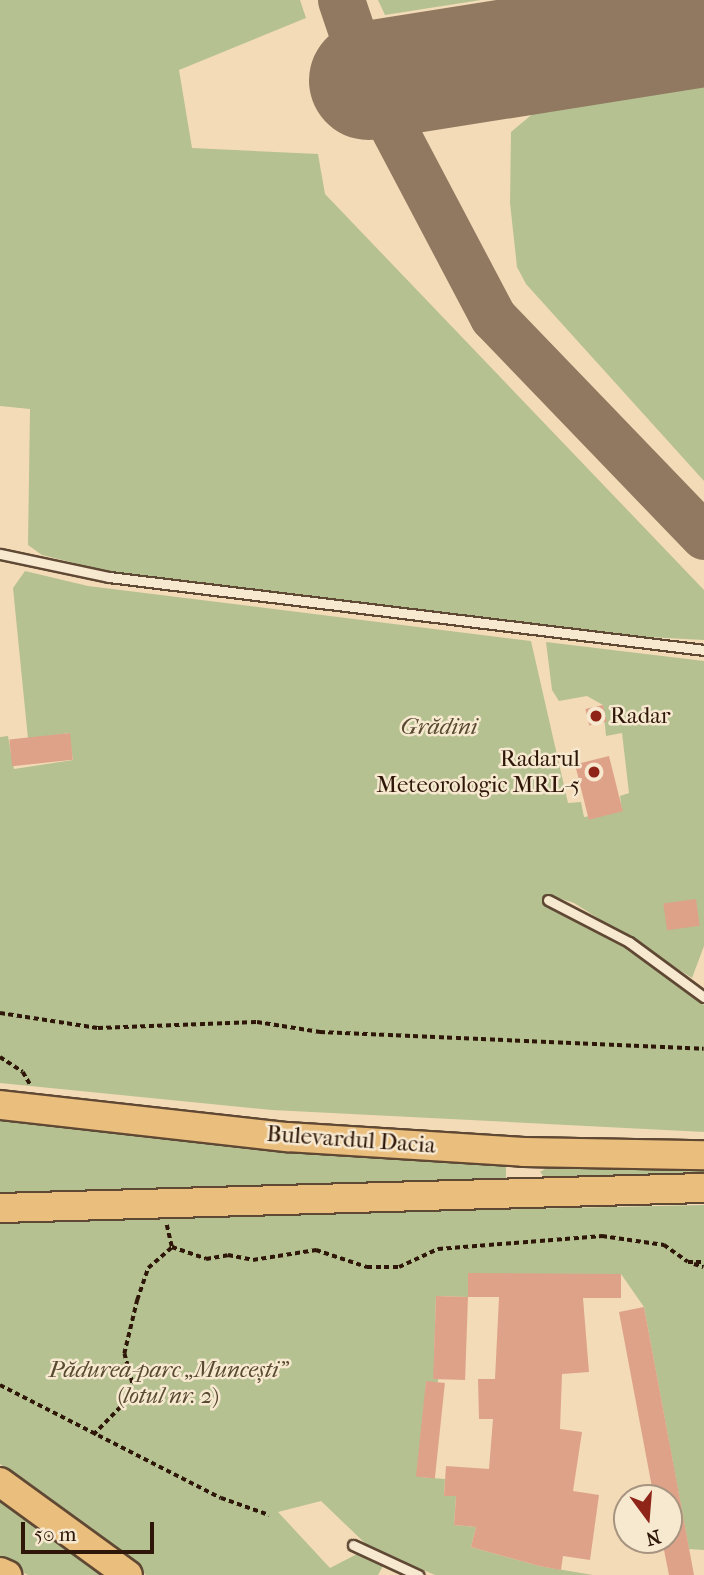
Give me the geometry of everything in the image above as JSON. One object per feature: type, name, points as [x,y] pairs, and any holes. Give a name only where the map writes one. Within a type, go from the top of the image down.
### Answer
[{"type":"main road","name":"Bulevardul Dacia","points":[[0,1105],[287,1137],[524,1152],[704,1155]]},
{"type":"main road","points":[[523,1192],[524,1152]]},
{"type":"main road","points":[[0,1208],[704,1188]]},
{"type":"main road","points":[[0,1482],[128,1575]]},
{"type":"main road","points":[[0,1572],[7,1575]]},
{"type":"lane","points":[[0,554],[109,577],[704,650]]},
{"type":"lane","points":[[548,900],[629,942],[704,997]]},
{"type":"lane","points":[[353,1545],[418,1575]]},
{"type":"path","points":[[0,1013],[98,1028],[257,1022],[320,1032],[704,1049]]},
{"type":"path","points":[[0,1057],[23,1072],[40,1110]]},
{"type":"path","points":[[162,1205],[172,1247]]},
{"type":"path","points":[[172,1247],[206,1259],[228,1255],[253,1261],[316,1250],[367,1267],[400,1267],[438,1249],[602,1236],[664,1245],[688,1262],[704,1265]]},
{"type":"path","points":[[93,1436],[127,1400],[132,1383],[124,1354],[137,1300],[148,1268],[172,1247]]},
{"type":"path","points":[[0,1385],[93,1436],[221,1498],[269,1515]]},
{"type":"green space","points":[[0,0],[300,0],[306,18],[179,70],[192,148],[318,154],[325,194],[704,590],[704,640],[610,635],[118,574],[42,555],[28,545],[30,409],[0,406]]},
{"type":"green space","points":[[378,0],[481,0],[385,15]]},
{"type":"green space","points":[[704,85],[704,481],[526,284],[517,267],[510,203],[511,132],[536,111]]},
{"type":"green space","name":"Grădini","points":[[25,571],[88,586],[531,641],[568,803],[581,802],[584,817],[622,811],[620,796],[629,793],[622,733],[606,736],[603,705],[587,696],[559,701],[552,690],[546,642],[704,661],[704,946],[692,978],[574,903],[546,894],[544,903],[622,946],[704,1005],[704,1132],[272,1110],[0,1083],[0,737],[8,736],[14,769],[73,760],[69,733],[28,739],[13,588]]},
{"type":"green space","points":[[0,1114],[506,1163],[506,1183],[0,1197]]},
{"type":"green space","points":[[553,1164],[704,1166],[704,1178],[549,1182],[540,1172]]},
{"type":"green space","name":"Pădurea-parc „Muncești” (lotul nr. 2)","points":[[704,1205],[704,1550],[689,1549],[683,1517],[683,1484],[677,1484],[644,1307],[621,1274],[468,1274],[468,1297],[436,1296],[434,1358],[439,1366],[438,1382],[426,1382],[421,1477],[445,1479],[444,1496],[456,1496],[454,1525],[476,1527],[471,1547],[539,1566],[593,1575],[435,1575],[369,1547],[321,1501],[278,1512],[330,1568],[357,1554],[383,1566],[378,1575],[146,1575],[0,1464],[0,1220]]},
{"type":"green space","points":[[0,1495],[109,1575],[28,1575],[0,1561]]},
{"type":"building","name":"Radar","points":[[603,705],[607,722],[589,726],[585,709]]},
{"type":"building","points":[[70,733],[73,760],[12,766],[9,739]]},
{"type":"building","points":[[609,756],[623,811],[589,820],[575,764]]},
{"type":"building","points":[[696,899],[700,926],[667,930],[663,904]]},
{"type":"building","points":[[468,1273],[621,1274],[621,1298],[583,1298],[589,1372],[562,1374],[560,1429],[582,1432],[573,1491],[599,1495],[590,1560],[563,1556],[561,1570],[539,1566],[471,1547],[476,1527],[454,1525],[456,1496],[444,1496],[446,1466],[489,1469],[493,1419],[479,1419],[478,1379],[495,1379],[499,1297],[468,1297]]},
{"type":"building","points":[[436,1296],[468,1297],[465,1380],[433,1379]]},
{"type":"building","points":[[644,1307],[677,1484],[651,1484],[619,1312]]},
{"type":"building","points":[[426,1381],[445,1383],[435,1478],[416,1476]]},
{"type":"building","points":[[683,1516],[694,1575],[669,1575],[665,1554],[683,1554]]},
{"type":"taxiway","points":[[341,0],[368,80],[493,317],[704,536]]},
{"type":"runway","points":[[368,80],[704,27]]},
{"type":"place","name":"Radar","points":[[596,716]]},
{"type":"place","name":"Radarul Meteorologic MRL-5","points":[[594,772]]}]
